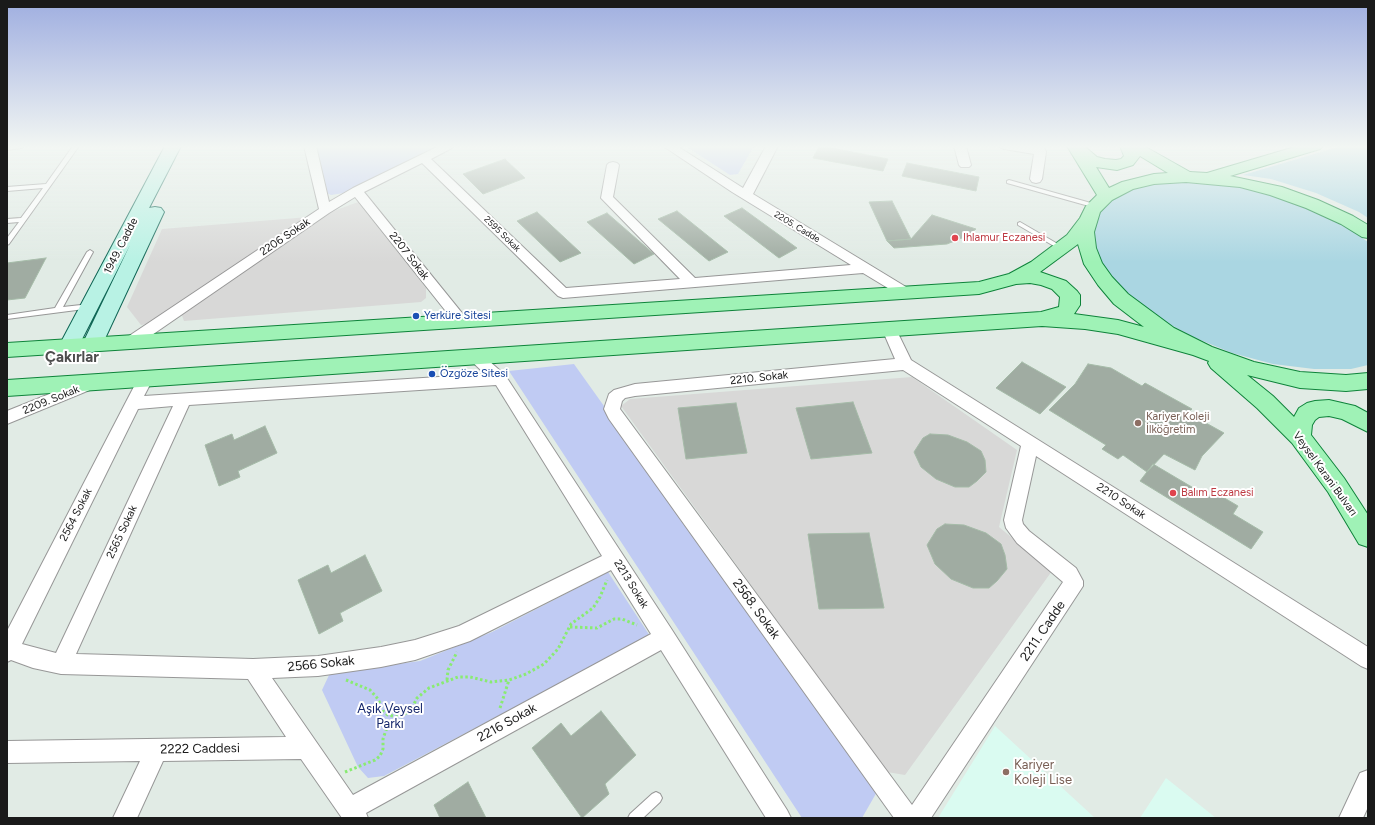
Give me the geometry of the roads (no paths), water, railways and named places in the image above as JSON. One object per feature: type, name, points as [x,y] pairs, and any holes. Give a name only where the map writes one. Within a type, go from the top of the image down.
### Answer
[{"type":"main road","points":[[1089,184],[1097,207],[1085,232],[1087,248],[1093,264],[1105,281],[1121,299],[1142,316],[1167,333],[1200,350]]},
{"type":"main road","points":[[1016,278],[1037,266],[1073,239],[1097,207],[1130,184]]},
{"type":"main road","points":[[1250,184],[1276,191],[1312,204],[1347,220],[1368,233]]},
{"type":"main road","points":[[7,350],[979,288],[1016,278],[1030,277],[1044,279],[1059,285],[1070,295],[1070,305],[1066,312],[1042,319]]},
{"type":"main road","points":[[7,388],[1042,319],[1085,322],[1118,328],[1200,350],[1252,369],[1300,380],[1346,383],[1368,381]]},
{"type":"main road","points":[[461,321],[475,357]]},
{"type":"main road","name":"Veysel Karani Bulvarı","points":[[1200,350],[1265,402],[1300,437],[1336,485],[1368,536]]},
{"type":"main road","points":[[1300,437],[1300,424],[1307,414],[1315,409],[1329,408],[1347,412],[1368,424]]},
{"type":"street","name":"1949. Cadde","points":[[69,346],[153,184]]},
{"type":"street","name":"1949. Cadde","points":[[92,345],[168,184]]},
{"type":"street","points":[[319,184],[325,210]]},
{"type":"street","name":"2206 Sokak","points":[[131,342],[325,210],[370,184]]},
{"type":"street","name":"2595 Sokak","points":[[450,184],[563,293],[691,282]]},
{"type":"street","points":[[610,184],[607,198],[691,282],[866,268]]},
{"type":"street","name":"2205. Cadde","points":[[730,184],[906,293]]},
{"type":"street","points":[[746,195],[752,184]]},
{"type":"street","name":"2207 Sokak","points":[[357,191],[461,321]]},
{"type":"street","points":[[889,329],[906,364]]},
{"type":"street","name":"2213 Sokak","points":[[475,357],[500,379],[779,818]]},
{"type":"street","name":"2210. Sokak","points":[[615,398],[620,394],[635,390],[906,364]]},
{"type":"street","name":"2210 Sokak","points":[[906,364],[1368,659]]},
{"type":"street","name":"2564 Sokak","points":[[8,651],[145,378]]},
{"type":"street","points":[[132,403],[184,401],[500,379]]},
{"type":"street","name":"2209. Sokak","points":[[7,418],[95,382]]},
{"type":"street","name":"2568. Sokak","points":[[615,398],[612,403],[612,409],[615,415],[908,818]]},
{"type":"street","name":"2565 Sokak","points":[[61,664],[184,401]]},
{"type":"street","name":"2211. Cadde","points":[[918,818],[1073,586],[1073,580],[1069,574],[1023,537],[1015,528],[1013,520],[1030,443]]},
{"type":"street","name":"2566 Sokak","points":[[8,651],[61,664],[253,669],[338,664],[415,650],[463,634],[615,559]]},
{"type":"street","name":"2216 Sokak","points":[[353,814],[499,728],[665,637]]},
{"type":"street","points":[[253,669],[306,748],[353,814]]},
{"type":"street","name":"2222 Caddesi","points":[[7,752],[306,748]]},
{"type":"street","points":[[125,818],[157,750]]},
{"type":"street","points":[[1351,818],[1368,782]]},
{"type":"lane","points":[[1018,184],[1097,207]]},
{"type":"lane","points":[[7,189],[48,186]]},
{"type":"lane","points":[[7,243],[48,186]]},
{"type":"lane","points":[[7,221],[23,220]]},
{"type":"lane","points":[[1020,224],[1061,248]]},
{"type":"lane","points":[[58,310],[90,252]]},
{"type":"lane","points":[[7,317],[90,306]]},
{"type":"lane","points":[[634,818],[656,798]]},
{"type":"place","name":"Ihlamur Eczanesi","points":[[955,238]]},
{"type":"place","name":"Yerküre Sitesi","points":[[416,316]]},
{"type":"place","name":"Özgöze Sitesi","points":[[432,374]]},
{"type":"place","name":"Kariyer Koleji İlköğretim","points":[[1138,423]]},
{"type":"place","name":"Balım Eczanesi","points":[[1173,493]]},
{"type":"place","name":"Kariyer Koleji Lise","points":[[1006,772]]},
{"type":"district","name":"Çakırlar","points":[[72,358]]},
{"type":"park label","name":"Aşık Veysel Parkı","points":[[390,716]]}]
